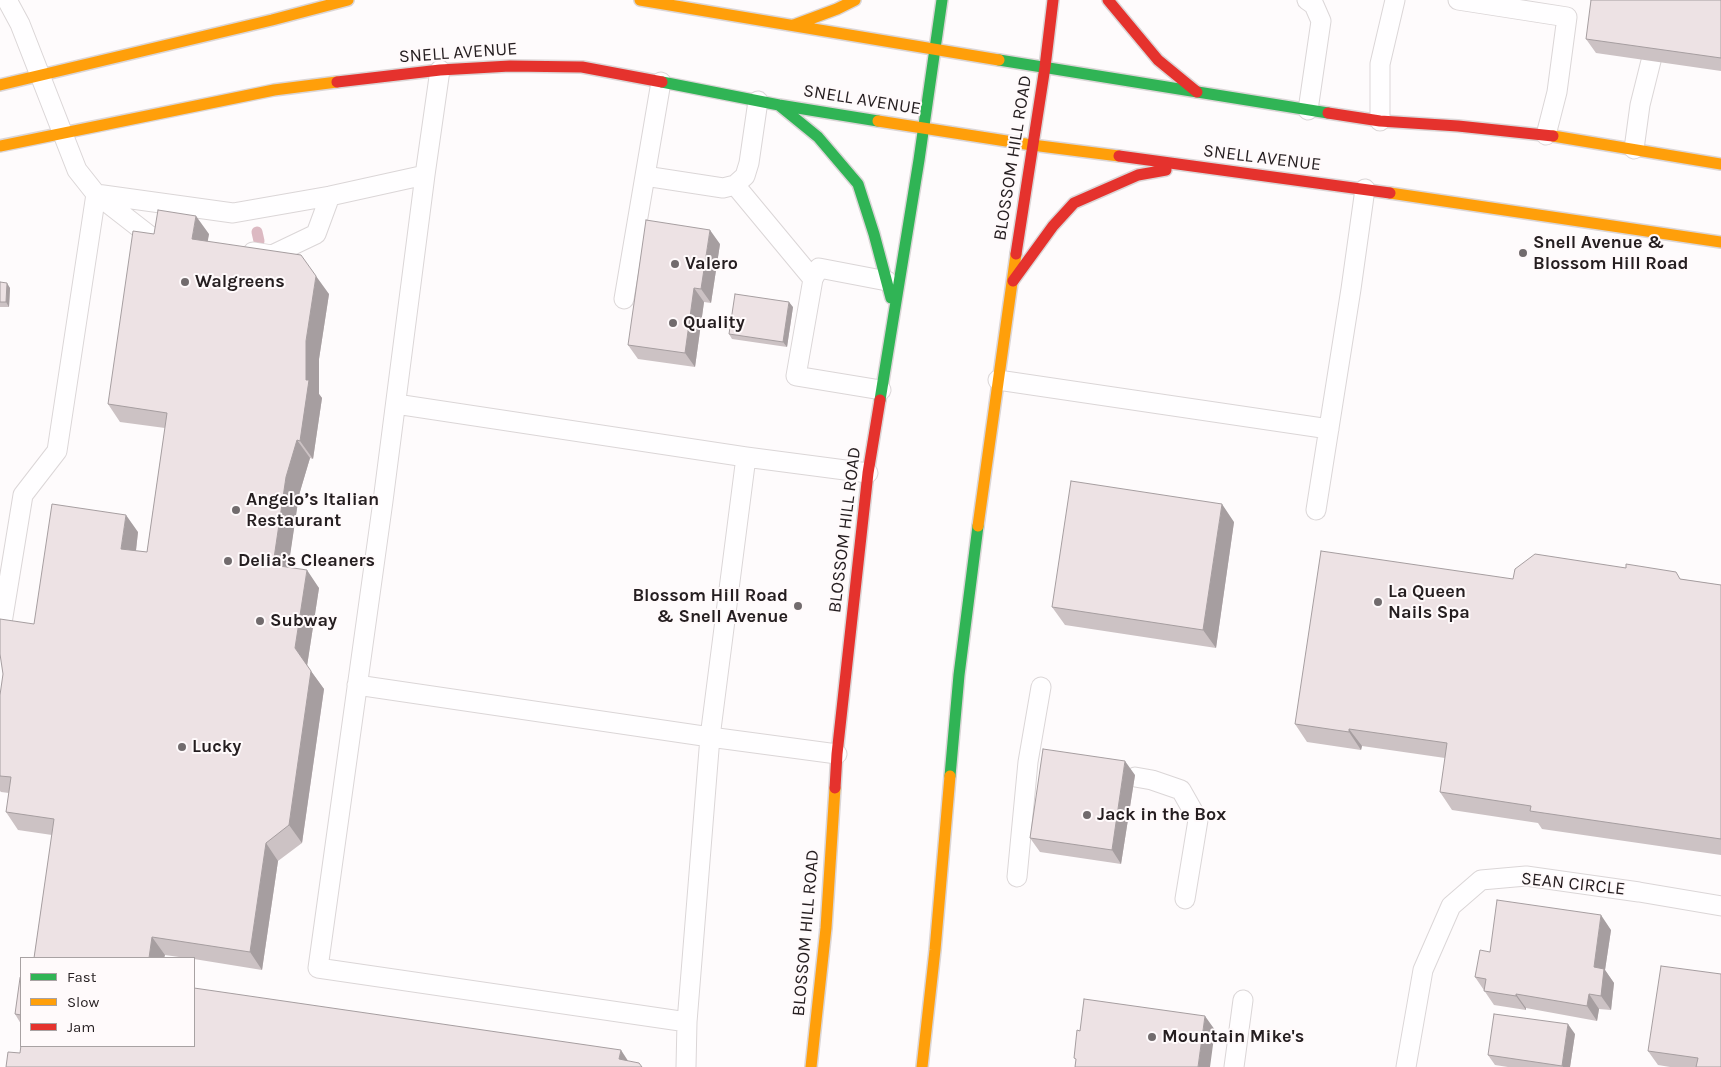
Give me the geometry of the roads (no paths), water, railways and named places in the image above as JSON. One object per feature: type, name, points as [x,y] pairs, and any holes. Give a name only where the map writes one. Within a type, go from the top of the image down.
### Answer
[{"type":"main road","points":[[0,85],[348,0]]},
{"type":"main road","points":[[640,0],[708,6],[794,26],[1198,94],[1380,121],[1458,126],[1546,135],[1721,164]]},
{"type":"main road","points":[[794,26],[855,0]]},
{"type":"main road","name":"BLOSSOM HILL ROAD","points":[[811,1067],[826,928],[836,754],[868,473],[924,127],[942,0]]},
{"type":"main road","name":"BLOSSOM HILL ROAD","points":[[922,1067],[960,675],[1011,284],[1045,67],[1053,0]]},
{"type":"main road","points":[[1108,0],[1158,60],[1198,94]]},
{"type":"main road","name":"SNELL AVENUE","points":[[0,146],[274,90],[440,70],[510,66],[582,67],[779,105],[1032,145],[1365,189],[1721,242]]},
{"type":"main road","points":[[779,105],[818,137],[858,184],[874,234],[894,309]]},
{"type":"main road","points":[[1011,284],[1053,226],[1074,203],[1138,175],[1189,166]]},
{"type":"lane","points":[[7,0],[20,24],[77,170],[96,194],[150,236],[169,240]]},
{"type":"lane","points":[[1307,0],[1314,5],[1321,21],[1308,110]]},
{"type":"lane","points":[[1380,121],[1380,64],[1395,0]]},
{"type":"lane","points":[[1458,0],[1567,17],[1557,92],[1546,135]]},
{"type":"lane","points":[[1634,149],[1640,105],[1651,61]]},
{"type":"lane","points":[[440,70],[358,685],[318,968],[687,1022]]},
{"type":"lane","points":[[624,299],[661,82]]},
{"type":"lane","points":[[645,176],[722,188],[735,185],[745,176],[749,162],[758,101]]},
{"type":"lane","points":[[96,194],[233,213],[330,196],[425,175]]},
{"type":"lane","points":[[735,185],[813,279]]},
{"type":"lane","points":[[1316,510],[1365,189]]},
{"type":"lane","points":[[0,635],[23,495],[58,451],[96,194]]},
{"type":"lane","points":[[235,249],[272,255],[316,234],[330,196]]},
{"type":"lane","points":[[881,390],[796,376],[813,279],[819,268],[887,281]]},
{"type":"lane","points":[[998,380],[1329,428]]},
{"type":"lane","points":[[396,404],[868,473]]},
{"type":"lane","points":[[686,1067],[687,1022],[710,737],[746,456]]},
{"type":"lane","points":[[358,685],[836,754]]},
{"type":"lane","points":[[1017,877],[1036,763],[1042,687]]},
{"type":"lane","points":[[1135,777],[1152,780],[1181,790],[1198,820],[1185,898]]},
{"type":"lane","name":"SEAN CIRCLE","points":[[1406,1067],[1423,970],[1451,906],[1481,880],[1526,876],[1721,906]]},
{"type":"lane","points":[[1234,1067],[1243,1000]]},
{"type":"waterway","points":[[257,232],[259,241]]},
{"type":"place","name":"Snell Avenue & Blossom Hill Road","points":[[1523,253]]},
{"type":"place","name":"Valero","points":[[675,264]]},
{"type":"place","name":"Walgreens","points":[[185,282]]},
{"type":"place","name":"Quality","points":[[673,323]]},
{"type":"place","name":"Angelo’s Italian Restaurant","points":[[236,510]]},
{"type":"place","name":"Delia’s Cleaners","points":[[228,561]]},
{"type":"place","name":"La Queen Nails Spa","points":[[1378,602]]},
{"type":"place","name":"Blossom Hill Road & Snell Avenue","points":[[798,606]]},
{"type":"place","name":"Subway","points":[[260,621]]},
{"type":"place","name":"Lucky","points":[[182,747]]},
{"type":"place","name":"Jack in the Box","points":[[1087,815]]},
{"type":"place","name":"Mountain Mike's","points":[[1152,1037]]}]
